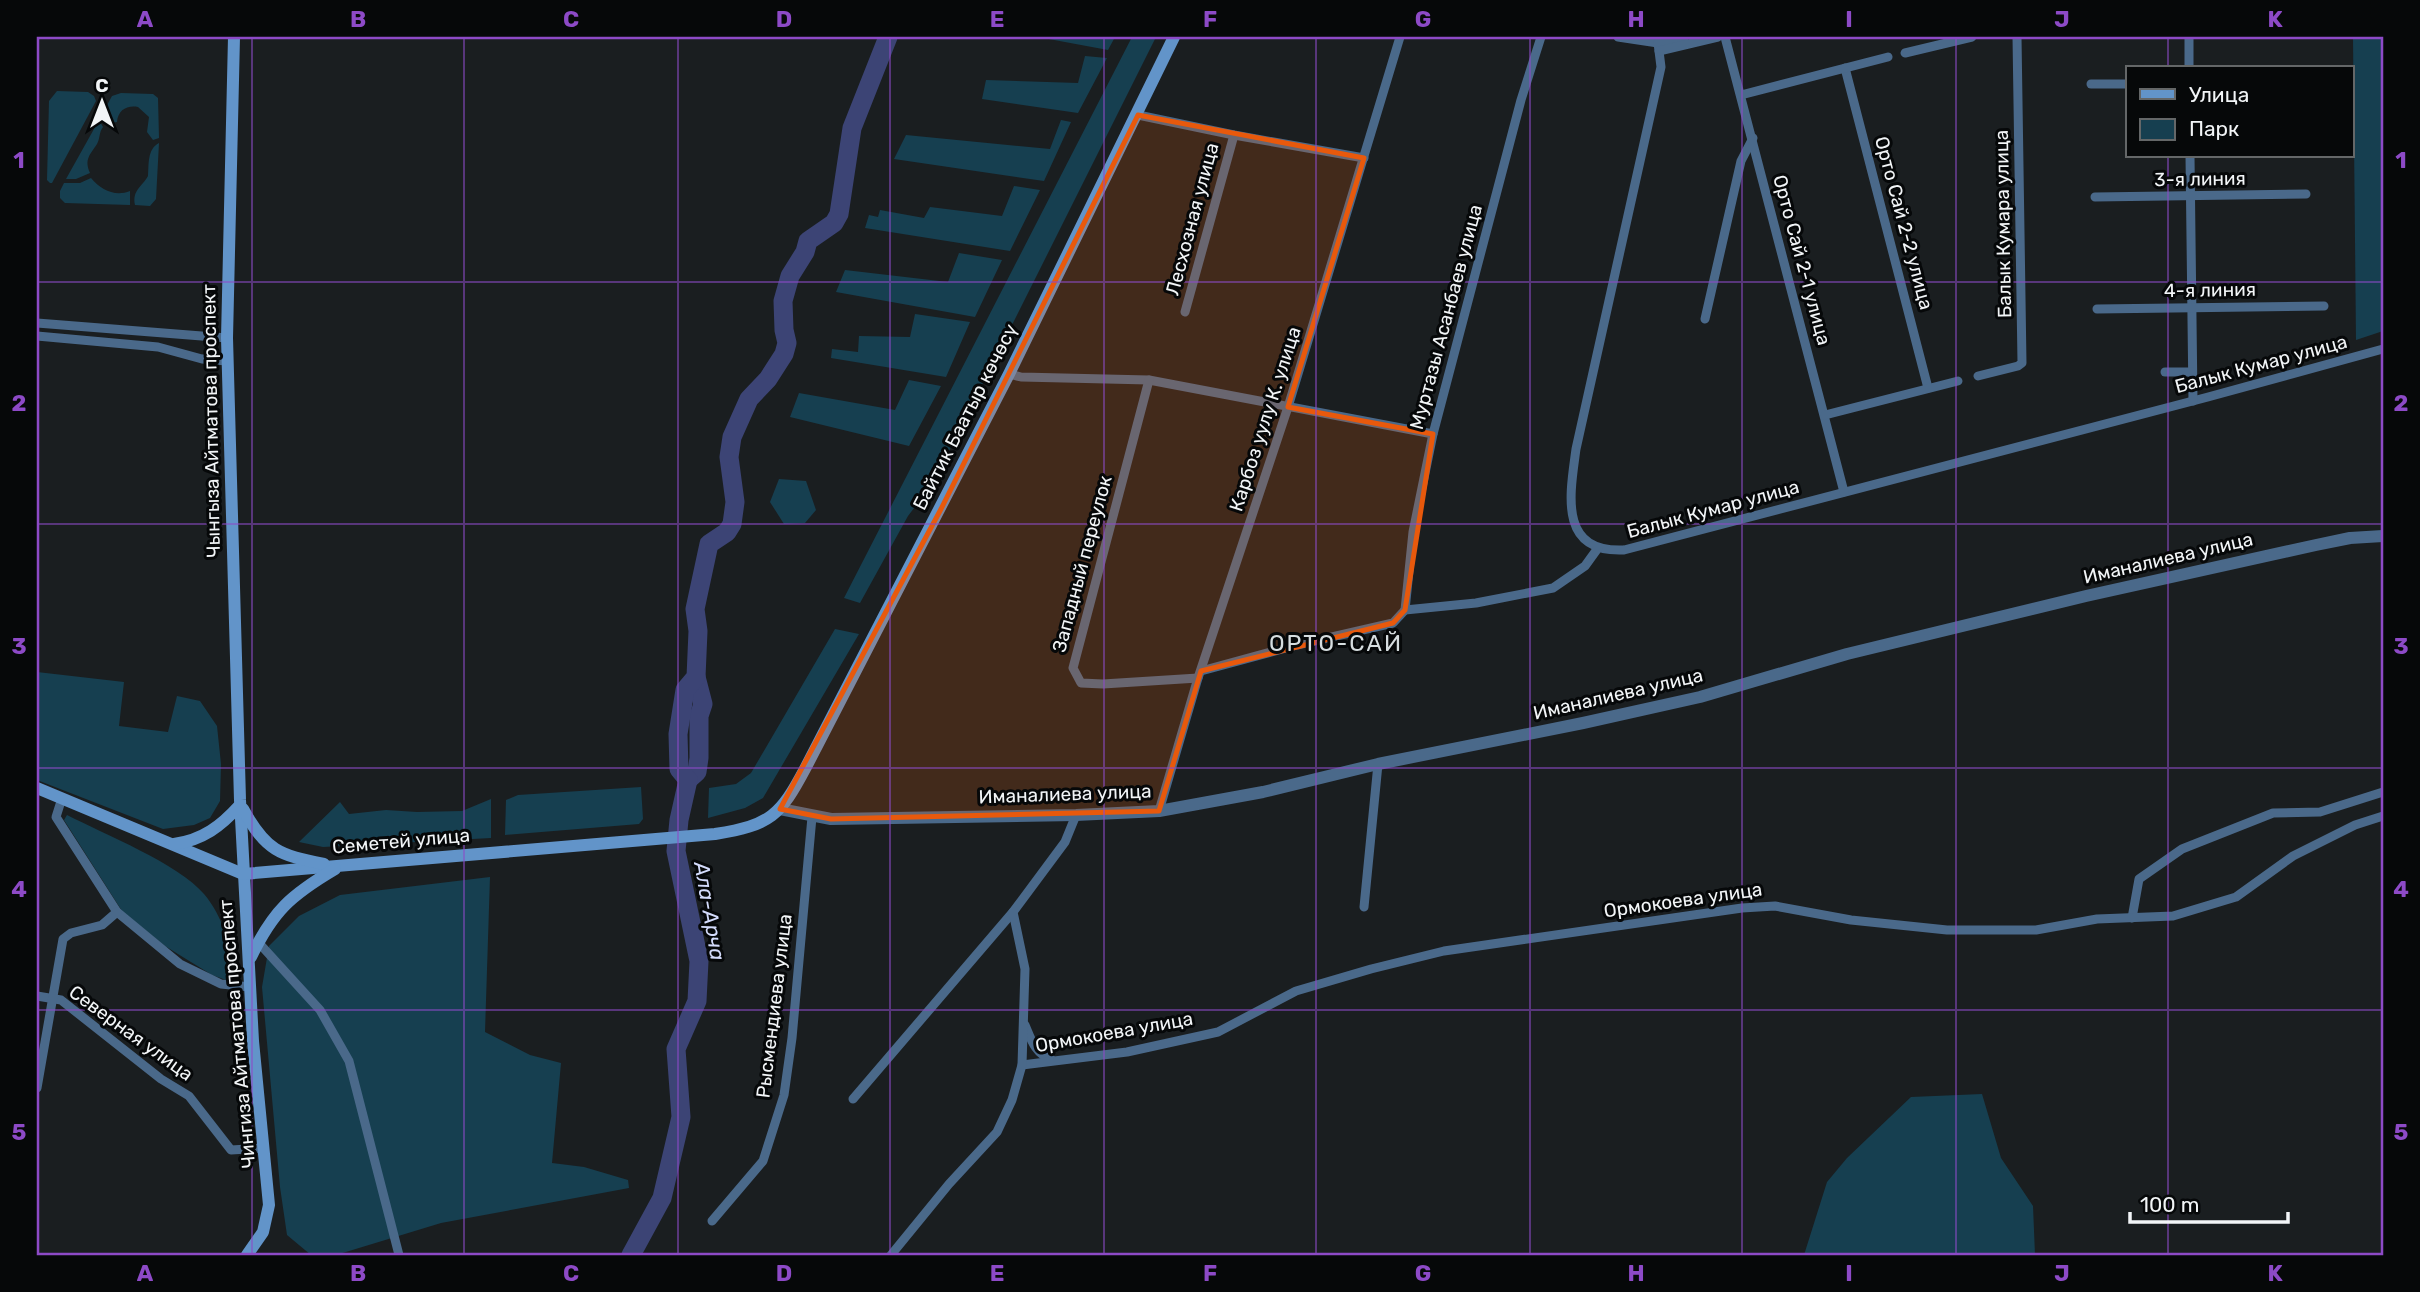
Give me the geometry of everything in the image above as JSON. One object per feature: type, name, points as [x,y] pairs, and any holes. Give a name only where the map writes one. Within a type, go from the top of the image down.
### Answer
[{"type":"main road","name":"Чынгыза Айтматова проспект","points":[[234,37],[227,362],[240,805]]},
{"type":"main road","name":"Байтик Баатыр көчөсү","points":[[780,809],[806,767],[1009,374],[1174,37]]},
{"type":"main road","name":"Семетей улица","points":[[37,788],[243,874],[715,834],[743,830],[761,823],[780,809]]},
{"type":"main road","points":[[174,844],[189,842],[209,833],[240,805],[261,837],[278,851],[286,856],[338,867]]},
{"type":"main road","name":"Чингиза Айтматова проспект","points":[[240,805],[250,987],[268,1186],[267,1219],[263,1233],[247,1255]]},
{"type":"main road","points":[[250,960],[270,922],[286,902],[338,867]]},
{"type":"street","name":"Карбоз уулу К. улица","points":[[1159,811],[1200,674],[1288,407],[1400,37]]},
{"type":"street","name":"Муртазы Асанбаев улица","points":[[1405,610],[1413,532],[1433,434],[1521,100],[1541,37]]},
{"type":"street","points":[[1618,37],[1658,47],[1718,37]]},
{"type":"street","points":[[1658,47],[1685,37]]},
{"type":"street","name":"Орто Сай 2-1 улица","points":[[1725,37],[1844,492]]},
{"type":"street","points":[[1905,53],[1972,37]]},
{"type":"street","name":"Балык Кумара улица","points":[[1978,376],[2022,363],[2017,37]]},
{"type":"street","points":[[2189,37],[2189,66]]},
{"type":"street","points":[[1200,674],[1297,645],[1393,623],[1405,610],[1476,603],[1553,588],[1585,566],[1598,548],[1585,541],[1573,522],[1571,487],[1576,449],[1661,67],[1658,47]]},
{"type":"street","points":[[1741,95],[1888,57]]},
{"type":"street","name":"Орто Сай 2-2 улица","points":[[1845,68],[1928,388]]},
{"type":"street","points":[[2091,84],[2126,84]]},
{"type":"street","name":"Лесхозная улица","points":[[1138,115],[1364,158]]},
{"type":"street","name":"Лесхозная улица","points":[[1185,312],[1234,135]]},
{"type":"street","points":[[1705,319],[1741,162],[1753,138]]},
{"type":"street","points":[[2190,158],[2193,401]]},
{"type":"street","name":"3-я линия","points":[[2095,197],[2306,194]]},
{"type":"street","name":"4-я линия","points":[[2098,309],[2323,306]]},
{"type":"street","points":[[37,323],[227,338]]},
{"type":"street","points":[[158,347],[159,334]]},
{"type":"street","points":[[37,336],[158,347],[202,359],[227,362]]},
{"type":"street","name":"Балык Кумар улица","points":[[1598,548],[1609,551],[1624,550],[2383,349]]},
{"type":"street","points":[[2165,372],[2192,372]]},
{"type":"street","points":[[1009,374],[1021,377],[1149,380],[1433,434]]},
{"type":"street","name":"Западный переулок","points":[[1149,380],[1073,668],[1080,683],[1103,684],[1200,674]]},
{"type":"street","points":[[1825,415],[1958,381]]},
{"type":"street","name":"Иманалиева улица","points":[[780,809],[812,817],[851,819],[1159,811],[1263,792],[1378,764],[1700,697],[1847,654],[2086,596],[2350,538],[2383,536]]},
{"type":"street","points":[[1364,907],[1378,764]]},
{"type":"street","points":[[2132,918],[2139,879],[2182,849],[2273,813],[2320,812],[2383,792]]},
{"type":"street","points":[[62,798],[56,817],[117,912],[180,964],[221,984],[250,987]]},
{"type":"street","points":[[852,1099],[1013,912],[1065,842],[1076,815]]},
{"type":"street","name":"Ормокоева улица","points":[[1023,1065],[1127,1052],[1218,1032],[1296,991],[1444,951],[1742,908],[1775,906],[1851,920],[1947,930],[2036,930],[2097,919],[2173,916],[2235,897],[2293,856],[2355,825],[2383,816]]},
{"type":"street","name":"Рысмендиева улица","points":[[712,1221],[763,1161],[784,1095],[792,1038],[812,817]]},
{"type":"street","points":[[37,1088],[63,939],[71,933],[102,925],[117,912]]},
{"type":"street","points":[[891,1255],[949,1184],[997,1132],[1012,1100],[1023,1065],[1025,969],[1013,912]]},
{"type":"street","points":[[258,942],[320,1010],[349,1061],[399,1255]]},
{"type":"street","name":"Северная улица","points":[[37,996],[61,1000],[160,1079],[189,1096],[231,1150],[264,1148]]},
{"type":"street","points":[[1024,1023],[1036,1049],[1044,1057],[1054,1060]]},
{"type":"highlighted area","points":[[1138,115],[1364,158],[1288,407],[1433,434],[1405,610],[1393,623],[1201,671],[1159,811],[831,819],[780,809],[941,509]]},
{"type":"green space","points":[[1038,37],[1115,37],[1108,50]]},
{"type":"green space","points":[[1132,37],[1156,37],[933,483],[908,516],[860,603],[844,598]]},
{"type":"green space","points":[[2353,37],[2383,37],[2383,331],[2356,340],[2354,66]]},
{"type":"green space","points":[[1085,56],[1107,58],[1078,113],[982,99],[986,80],[1078,83]]},
{"type":"green space","points":[[57,91],[88,92],[96,101],[50,183],[47,180],[49,101]]},
{"type":"green space","points":[[121,93],[153,94],[158,98],[159,138],[153,140],[147,132],[149,117],[138,107],[124,109],[117,122],[107,124],[101,116],[112,96]]},
{"type":"green space","points":[[99,120],[103,127],[89,157],[90,173],[76,179],[66,179]]},
{"type":"green space","points":[[1061,120],[1071,122],[1044,181],[894,159],[906,135],[1050,149]]},
{"type":"green space","points":[[159,143],[156,199],[150,206],[135,205],[136,192],[148,176],[152,149]]},
{"type":"green space","points":[[91,178],[109,191],[130,191],[130,205],[65,203],[60,198],[64,183],[80,183]]},
{"type":"green space","points":[[1014,186],[1040,190],[1010,251],[865,228],[869,215],[878,217],[880,210],[924,218],[930,207],[1002,216]]},
{"type":"green space","points":[[959,253],[1002,260],[975,317],[836,292],[845,270],[948,282]]},
{"type":"green space","points":[[915,314],[970,322],[946,377],[831,358],[832,349],[858,352],[859,336],[910,337]]},
{"type":"green space","points":[[909,380],[941,386],[909,446],[790,417],[799,393],[895,410]]},
{"type":"green space","points":[[779,479],[806,481],[816,510],[805,523],[784,524],[770,502]]},
{"type":"green space","points":[[835,629],[859,634],[763,798],[745,808],[708,818],[709,788],[736,784],[751,773]]},
{"type":"green space","points":[[37,672],[124,682],[119,726],[168,732],[177,696],[200,701],[217,726],[221,764],[220,801],[210,818],[194,825],[163,829],[37,780]]},
{"type":"green space","points":[[641,787],[643,819],[639,824],[505,835],[506,800],[518,795]]},
{"type":"green space","points":[[491,799],[491,838],[323,847],[299,842],[340,802],[349,814],[386,810],[462,811]]},
{"type":"green space","points":[[67,815],[159,861],[204,894],[225,932],[231,954],[232,975],[226,980],[212,975],[165,946],[122,911],[64,820]]},
{"type":"green space","points":[[490,877],[485,1032],[530,1055],[561,1063],[552,1163],[584,1167],[628,1180],[629,1188],[441,1223],[336,1255],[311,1255],[287,1235],[280,1187],[262,987],[269,946],[299,916],[340,895]]},
{"type":"green space","points":[[1982,1094],[2001,1158],[2033,1206],[2035,1255],[1804,1255],[1827,1182],[1847,1158],[1911,1097]]},
{"type":"waterway","name":"Ала-Арча","points":[[631,1255],[662,1198],[681,1117],[676,1049],[697,1001],[699,961],[676,851],[679,820],[688,780],[679,769],[678,734],[685,690],[696,677],[698,631],[695,609],[709,544],[727,532],[732,524],[735,502],[729,457],[732,437],[749,399],[768,379],[784,354],[787,343],[783,301],[790,276],[805,252],[808,241],[834,223],[839,214],[852,128],[888,37]]},
{"type":"waterway","points":[[688,780],[697,772],[699,758],[699,716],[703,704],[696,677]]},
{"type":"district","name":"ОРТО-САЙ","points":[[1336,643]]}]
